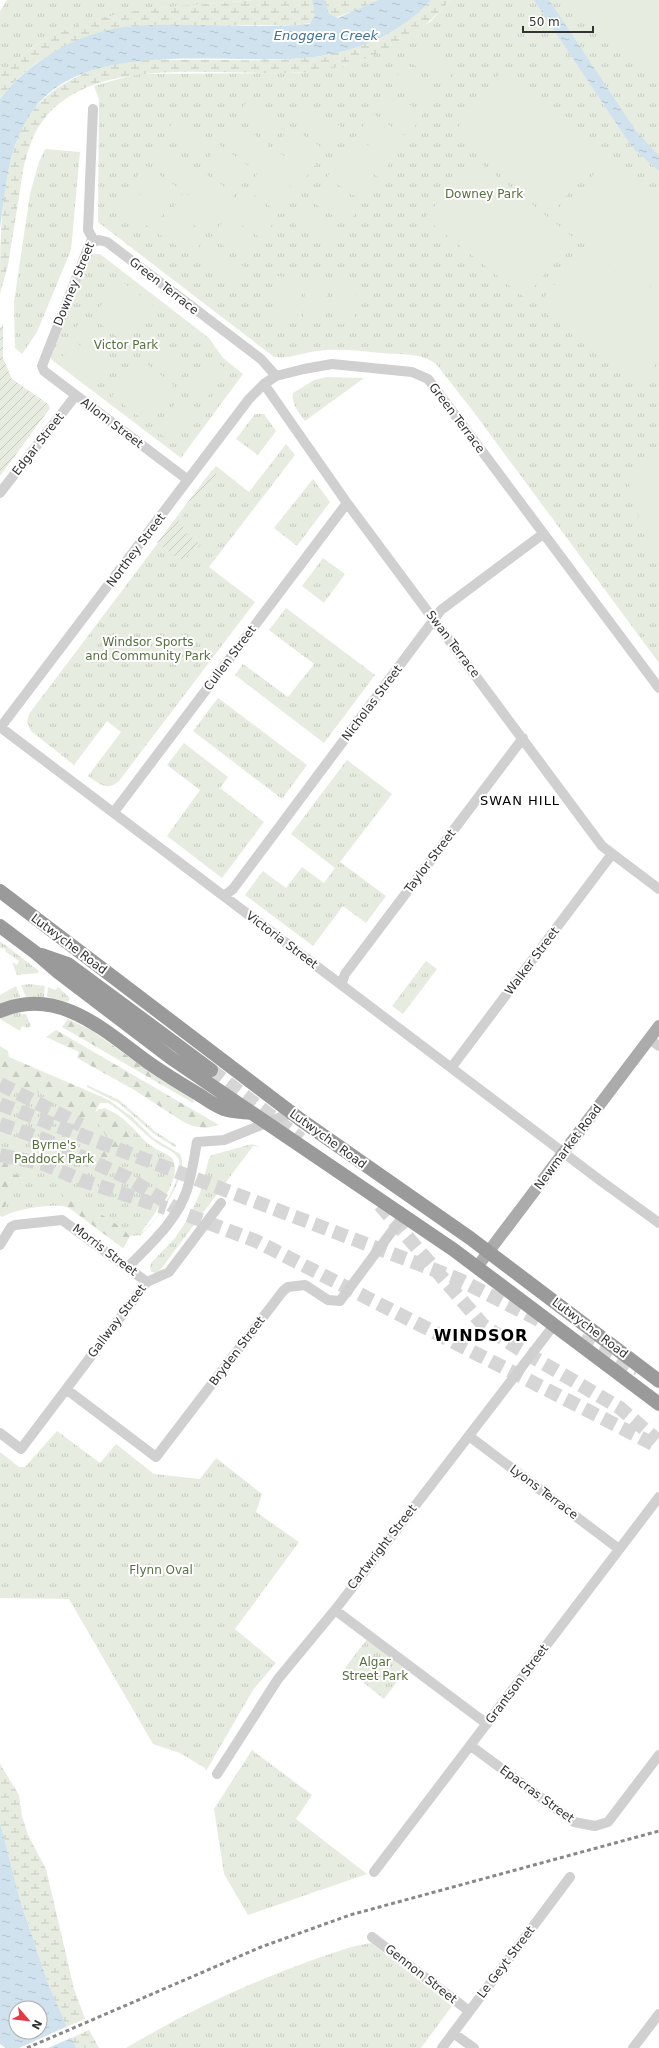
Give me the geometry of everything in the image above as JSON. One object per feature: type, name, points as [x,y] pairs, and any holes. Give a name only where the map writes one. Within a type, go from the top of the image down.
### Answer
[{"type":"highway","name":"Lutwyche Road","points":[[0,891],[291,1113],[488,1251],[659,1381]]},
{"type":"highway","name":"Lutwyche Road","points":[[0,926],[171,1058],[404,1215],[477,1267],[659,1404]]},
{"type":"highway","points":[[36,953],[68,964],[211,1070]]},
{"type":"highway","points":[[0,1010],[19,1005],[37,1004],[72,1011],[97,1024],[168,1076],[224,1109],[255,1114]]},
{"type":"main road","name":"Newmarket Road","points":[[477,1267],[564,1152],[654,1042],[659,1026]]},
{"type":"street","name":"Downey Street","points":[[42,361],[88,247],[94,241],[88,230],[93,109]]},
{"type":"street","name":"Green Terrace","points":[[94,241],[99,240],[107,242],[261,359],[276,376],[332,364],[412,372],[428,379],[659,688]]},
{"type":"street","name":"Allom Street","points":[[42,361],[44,371],[188,480]]},
{"type":"street","name":"Northey Street","points":[[0,727],[249,399],[264,384],[276,376]]},
{"type":"street","name":"Swan Terrace","points":[[264,384],[347,503],[602,846],[659,889]]},
{"type":"street","name":"Edgar Street","points":[[0,493],[76,395]]},
{"type":"street","name":"Cullen Street","points":[[114,812],[347,503]]},
{"type":"street","name":"Nicholas Street","points":[[224,896],[232,889],[441,610],[543,534]]},
{"type":"street","name":"Victoria Street","points":[[0,727],[451,1068],[659,1223]]},
{"type":"street","name":"Taylor Street","points":[[341,984],[345,974],[522,738]]},
{"type":"street","name":"Walker Street","points":[[451,1068],[612,854]]},
{"type":"street","points":[[128,1267],[164,1230],[176,1214],[190,1179],[197,1142],[224,1140],[291,1113]]},
{"type":"street","name":"Gallway Street","points":[[0,1433],[21,1449],[147,1282],[169,1272],[221,1203]]},
{"type":"street","name":"Bryden Street","points":[[66,1389],[156,1457],[283,1291],[288,1287],[305,1285],[328,1300],[340,1301],[404,1215]]},
{"type":"street","name":"Morris Street","points":[[0,1245],[15,1225],[62,1220],[147,1282]]},
{"type":"street","name":"Cartwright Street","points":[[217,1774],[278,1679],[335,1610],[554,1325]]},
{"type":"street","name":"Lyons Terrace","points":[[469,1436],[619,1549]]},
{"type":"street","name":"Grantson Street","points":[[374,1872],[659,1497]]},
{"type":"street","points":[[335,1610],[487,1724]]},
{"type":"street","name":"Epacras Street","points":[[471,1746],[574,1822],[595,1826],[608,1822],[659,1755]]},
{"type":"street","name":"Le Geyt Street","points":[[442,2048],[570,1877]]},
{"type":"street","name":"Gennon Street","points":[[372,1936],[469,2011]]},
{"type":"street","points":[[633,2048],[659,2014]]},
{"type":"street","points":[[453,2033],[474,2048]]},
{"type":"green space","points":[[7,0],[253,0],[148,10],[122,14],[72,27],[35,46],[0,76],[0,11]]},
{"type":"green space","points":[[253,0],[378,0],[338,17],[318,22],[295,25],[132,26],[113,30],[76,42],[42,59],[27,70],[0,99],[0,76],[5,70],[35,46],[72,27],[122,13],[148,9]]},
{"type":"green space","points":[[431,0],[450,0],[424,26],[409,37],[376,54],[341,66],[323,70],[290,73],[172,72],[133,75],[97,84],[66,99],[41,123],[35,133],[29,149],[24,165],[8,265],[0,294],[2,212],[8,171],[13,151],[20,132],[28,117],[39,103],[52,92],[83,74],[116,63],[133,60],[267,60],[303,58],[335,53],[365,44],[380,37],[407,21]]},
{"type":"green space","name":"Downey Park","points":[[450,0],[659,0],[659,663],[473,411],[436,364],[430,360],[417,356],[349,350],[325,350],[291,357],[274,357],[98,222],[99,99],[94,86],[136,74],[297,73],[344,66],[430,22]]},
{"type":"green space","points":[[562,0],[659,0],[659,71],[655,76]]},
{"type":"green space","points":[[420,43],[456,68],[444,85],[408,61]]},
{"type":"green space","points":[[404,66],[440,91],[427,108],[392,84]]},
{"type":"green space","points":[[503,69],[604,149],[556,209],[456,130]]},
{"type":"green space","points":[[388,90],[423,114],[411,132],[376,107]]},
{"type":"green space","points":[[249,98],[285,123],[273,140],[238,115]]},
{"type":"green space","points":[[306,103],[341,127],[329,145],[294,120]]},
{"type":"green space","points":[[372,113],[407,137],[395,155],[360,130]]},
{"type":"green space","points":[[177,116],[213,141],[200,158],[165,134]]},
{"type":"green space","points":[[234,121],[269,145],[257,163],[222,138]]},
{"type":"green space","points":[[290,126],[325,150],[313,168],[278,143]]},
{"type":"green space","points":[[355,136],[391,161],[379,178],[344,154]]},
{"type":"green space","points":[[160,143],[195,167],[183,185],[148,160]]},
{"type":"green space","points":[[218,144],[253,169],[241,186],[206,162]]},
{"type":"green space","points":[[45,149],[80,152],[71,250],[37,332],[22,354],[15,348],[14,302],[30,194],[39,162]]},
{"type":"green space","points":[[274,149],[309,173],[297,191],[262,166]]},
{"type":"green space","points":[[609,155],[659,194],[659,293],[561,215]]},
{"type":"green space","points":[[474,158],[574,238],[525,298],[425,218]]},
{"type":"green space","points":[[339,160],[375,184],[363,202],[327,177]]},
{"type":"green space","points":[[145,165],[180,189],[168,207],[133,182]]},
{"type":"green space","points":[[200,170],[235,194],[223,212],[187,188]]},
{"type":"green space","points":[[258,172],[293,197],[281,214],[246,190]]},
{"type":"green space","points":[[323,183],[359,208],[347,225],[311,201]]},
{"type":"green space","points":[[129,187],[165,212],[152,229],[117,205]]},
{"type":"green space","points":[[184,192],[219,217],[207,234],[172,210]]},
{"type":"green space","points":[[239,198],[274,222],[262,239],[227,215]]},
{"type":"green space","points":[[307,206],[343,231],[331,248],[295,224]]},
{"type":"green space","points":[[169,215],[204,239],[192,256],[156,232]]},
{"type":"green space","points":[[224,220],[259,244],[247,262],[211,237]]},
{"type":"green space","points":[[208,242],[243,266],[231,284],[196,260]]},
{"type":"green space","points":[[586,246],[659,306],[659,360],[637,387],[537,306]]},
{"type":"green space","name":"Victor Park","points":[[93,254],[100,254],[209,338],[223,358],[243,374],[181,458],[52,360],[49,354],[89,257]]},
{"type":"green space","points":[[277,276],[299,278],[295,321],[274,319]]},
{"type":"green space","points":[[306,278],[328,280],[325,323],[303,321]]},
{"type":"green space","points":[[120,280],[154,306],[141,323],[107,297]]},
{"type":"green space","points":[[335,280],[357,282],[354,325],[332,323]]},
{"type":"green space","points":[[105,300],[139,326],[126,344],[92,317]]},
{"type":"green space","points":[[84,317],[118,343],[105,360],[71,334]]},
{"type":"green space","points":[[3,324],[3,358],[12,379],[48,404],[50,408],[0,476],[0,328]]},
{"type":"green space","points":[[156,339],[190,365],[177,382],[143,356]]},
{"type":"green space","points":[[74,341],[109,367],[96,384],[61,358]]},
{"type":"green space","points":[[210,357],[228,370],[202,404],[185,391]]},
{"type":"green space","points":[[140,359],[174,385],[161,402],[127,376]]},
{"type":"green space","points":[[327,377],[364,378],[305,421],[294,404],[293,393],[314,380]]},
{"type":"green space","points":[[125,379],[159,405],[146,422],[112,396]]},
{"type":"green space","points":[[181,396],[198,409],[173,443],[155,430]]},
{"type":"green space","points":[[255,414],[264,414],[276,431],[258,455],[236,439]]},
{"type":"green space","name":"Windsor Sports and Community Park","points":[[286,444],[295,455],[209,567],[255,602],[119,781],[111,786],[99,784],[88,776],[121,732],[107,721],[74,765],[31,731],[27,722],[29,714],[216,466],[249,492]]},
{"type":"green space","points":[[659,461],[659,564],[652,561],[625,471],[635,466]]},
{"type":"green space","points":[[212,470],[216,474],[215,485],[210,481],[178,522],[185,528],[183,531],[199,543],[200,546],[193,548],[185,559],[179,559],[157,543]]},
{"type":"green space","points":[[313,479],[330,502],[297,546],[274,528]]},
{"type":"green space","points":[[323,558],[345,574],[324,603],[302,586]]},
{"type":"green space","points":[[286,608],[375,675],[324,743],[235,675],[243,664],[288,697],[314,664],[269,630]]},
{"type":"green space","points":[[218,698],[307,765],[282,799],[193,731]]},
{"type":"green space","points":[[184,743],[228,777],[220,788],[264,822],[222,878],[167,836],[200,790],[167,765]]},
{"type":"green space","points":[[347,760],[392,794],[340,862],[386,896],[366,923],[343,906],[313,946],[245,895],[263,871],[286,888],[302,867],[324,883],[335,868],[291,834]]},
{"type":"green space","points":[[0,941],[39,971],[38,973],[17,975],[12,962],[17,965],[19,961],[5,951],[6,949],[0,948]]},
{"type":"green space","points":[[426,961],[437,969],[403,1014],[392,1006]]},
{"type":"green space","points":[[30,984],[45,986],[44,997],[26,997],[21,985]]},
{"type":"green space","points":[[16,986],[20,997],[12,999],[21,1014],[26,1014],[31,1026],[27,1028],[22,1026],[20,1031],[0,1019],[0,995]]},
{"type":"green space","points":[[48,987],[55,990],[58,987],[70,998],[68,1002],[47,997]]},
{"type":"green space","points":[[68,1019],[91,1030],[154,1075],[194,1100],[193,1103],[62,1027]]},
{"type":"green space","points":[[56,1030],[219,1125],[206,1128],[192,1126],[182,1121],[136,1091],[77,1058],[79,1052],[46,1037]]},
{"type":"green space","points":[[0,1046],[8,1051],[9,1057],[109,1100],[109,1103],[100,1103],[95,1112],[105,1108],[120,1117],[136,1131],[114,1161],[111,1159],[107,1166],[98,1161],[109,1141],[94,1120],[89,1118],[78,1118],[51,1098],[0,1075]]},
{"type":"green space","name":"Byrne's Paddock Park","points":[[0,1066],[70,1101],[97,1112],[98,1109],[106,1110],[121,1117],[153,1147],[172,1158],[175,1166],[171,1186],[159,1208],[141,1233],[147,1228],[141,1235],[130,1236],[123,1248],[67,1207],[53,1206],[24,1209],[3,1217],[0,1216]]},
{"type":"green space","points":[[87,1085],[119,1100],[156,1132],[176,1145],[175,1147],[154,1134],[120,1104],[87,1087]]},
{"type":"green space","name":"Byrne's Paddock Park","points":[[109,1100],[132,1117],[152,1137],[180,1154],[182,1163],[181,1174],[163,1209],[147,1228],[161,1210],[174,1187],[178,1176],[178,1158],[151,1139],[121,1112],[108,1103]]},
{"type":"green space","points":[[252,1144],[260,1147],[253,1146],[161,1269],[156,1273],[152,1272],[150,1269],[151,1263],[175,1238],[189,1217],[200,1193],[209,1158],[212,1155]]},
{"type":"green space","points":[[0,1153],[6,1161],[9,1175],[24,1175],[24,1180],[9,1180],[7,1201],[0,1216]]},
{"type":"green space","points":[[66,1188],[81,1202],[115,1223],[130,1236],[123,1248],[68,1207],[61,1192]]},
{"type":"green space","name":"Flynn Oval","points":[[57,1431],[100,1463],[116,1444],[154,1474],[200,1479],[216,1458],[262,1494],[256,1512],[299,1542],[235,1629],[276,1663],[253,1690],[206,1771],[205,1768],[180,1753],[153,1744],[69,1599],[0,1598],[0,1452],[19,1467],[25,1467]]},
{"type":"green space","name":"Algar Street Park","points":[[367,1639],[406,1670],[384,1699],[345,1668]]},
{"type":"green space","points":[[252,1750],[312,1795],[296,1819],[367,1874],[248,1915],[224,1874],[214,1809]]},
{"type":"green space","points":[[0,1764],[19,1795],[22,1816],[28,1835],[46,1869],[74,1989],[85,2019],[66,2027],[49,1986],[20,1900],[0,1822]]},
{"type":"green space","points":[[371,1943],[452,2006],[421,2048],[126,2048],[192,2012],[260,1980],[339,1951]]},
{"type":"green space","points":[[89,2030],[99,2048],[76,2048],[71,2038]]},
{"type":"water","name":"Enoggera Creek","points":[[312,0],[324,0],[329,14],[338,18],[378,0],[431,0],[408,21],[395,30],[366,44],[336,53],[285,59],[162,59],[121,63],[84,73],[52,91],[28,118],[21,131],[11,158],[0,228],[0,99],[26,71],[42,59],[77,40],[95,33],[133,26],[266,26],[310,24],[315,14]]},
{"type":"water","points":[[534,0],[549,0],[636,131],[659,156],[659,171],[635,150],[626,138]]},
{"type":"water","points":[[0,1822],[20,1900],[49,1986],[76,2048],[6,2048],[0,2044]]},
{"type":"pier","points":[[68,2026],[73,2037],[48,2048],[19,2048],[37,2040],[48,2040],[48,2035]]},
{"type":"tunnel","points":[[211,1070],[301,1139]]},
{"type":"tunnel","points":[[0,1084],[81,1125]]},
{"type":"tunnel","points":[[0,1104],[458,1279],[543,1322]]},
{"type":"tunnel","points":[[0,1124],[43,1139],[128,1178],[185,1214],[256,1241],[659,1447]]},
{"type":"tunnel","points":[[0,1155],[44,1164],[81,1180],[166,1208]]},
{"type":"tunnel","points":[[380,1205],[483,1325],[519,1349],[620,1408],[657,1440]]},
{"type":"tunnel","points":[[580,1340],[638,1369]]},
{"type":"railway","points":[[27,2048],[261,1947],[350,1915],[659,1831]]},
{"type":"district","name":"SWAN HILL","points":[[520,800]]},
{"type":"district","name":"WINDSOR","points":[[481,1335]]}]
